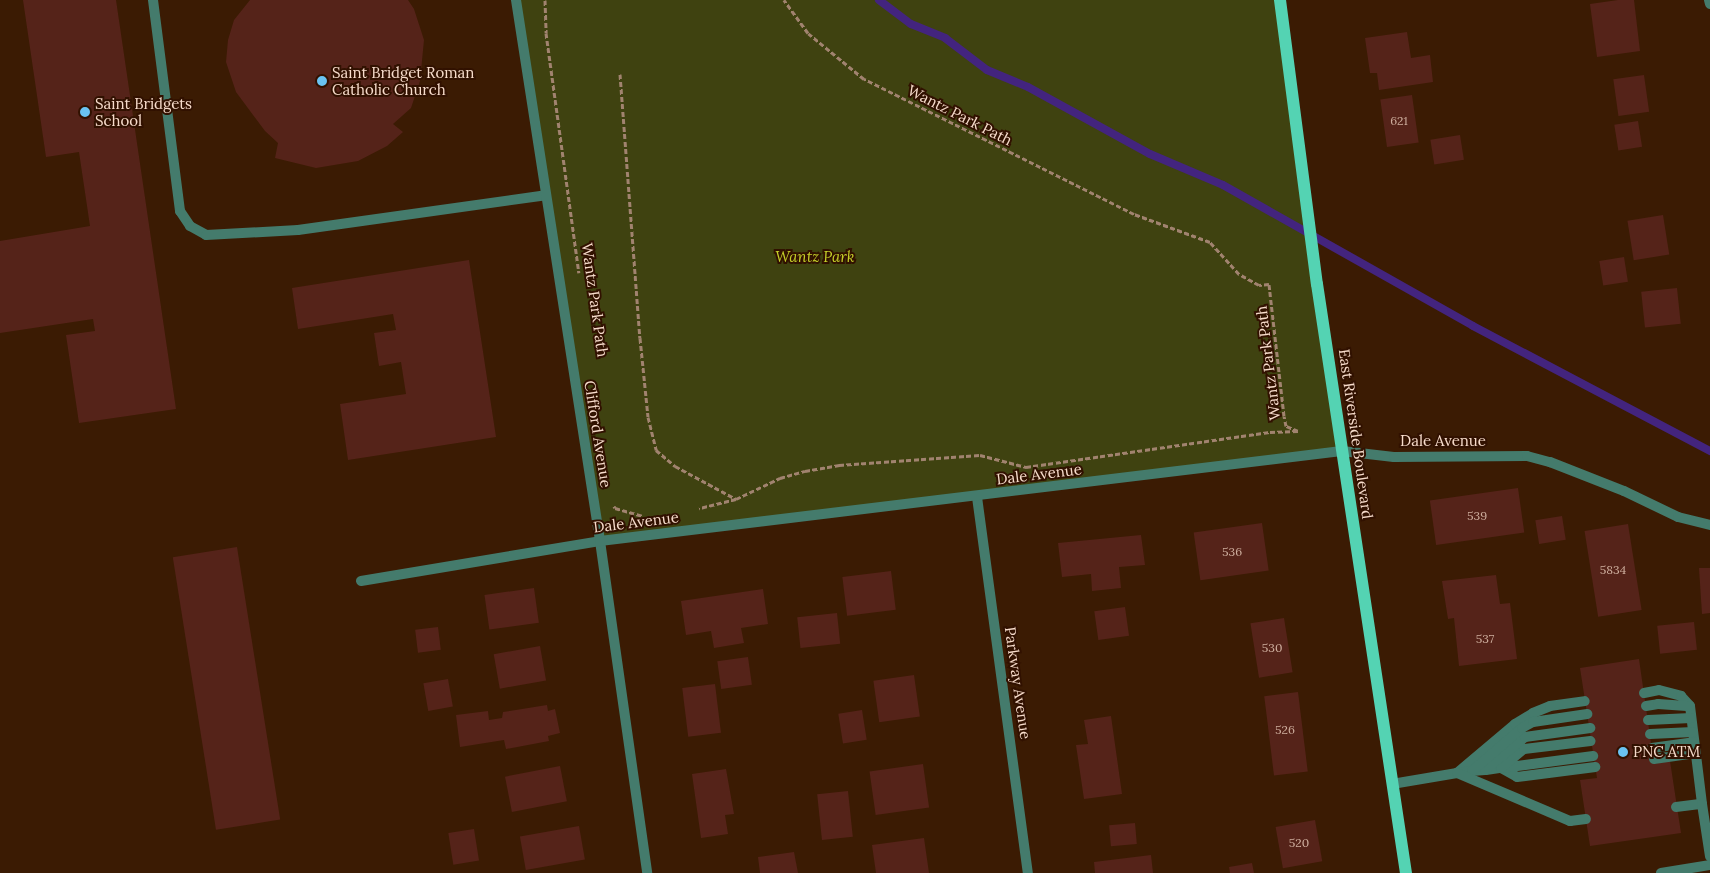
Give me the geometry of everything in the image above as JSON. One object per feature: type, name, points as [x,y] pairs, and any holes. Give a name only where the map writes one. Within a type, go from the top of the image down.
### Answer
[{"type":"main road","name":"East Riverside Boulevard","points":[[1280,0],[1342,451],[1406,873]]},
{"type":"street","points":[[153,0],[180,210],[190,226],[206,235],[298,230],[546,195]]},
{"type":"street","name":"Clifford Avenue","points":[[516,0],[600,541],[647,873]]},
{"type":"street","name":"Dale Avenue","points":[[361,581],[600,541],[1342,451],[1394,457],[1527,456],[1550,462],[1624,491],[1678,517],[1710,525]]},
{"type":"street","name":"Parkway Avenue","points":[[977,496],[1028,873]]},
{"type":"street","points":[[1644,692],[1659,690],[1681,696],[1690,706],[1702,804],[1710,850]]},
{"type":"street","points":[[1458,773],[1515,724],[1533,713],[1550,706],[1585,701]]},
{"type":"street","points":[[1646,706],[1658,704],[1690,706]]},
{"type":"street","points":[[1472,771],[1522,728],[1533,722],[1587,714]]},
{"type":"street","points":[[1648,720],[1691,718]]},
{"type":"street","points":[[1485,770],[1525,737],[1590,728]]},
{"type":"street","points":[[1650,734],[1693,732]]},
{"type":"street","points":[[1501,768],[1524,749],[1591,741]]},
{"type":"street","points":[[1652,748],[1694,742]]},
{"type":"street","points":[[1654,759],[1696,754]]},
{"type":"street","points":[[1392,784],[1472,771],[1593,756]]},
{"type":"street","points":[[1501,768],[1517,777],[1595,767]]},
{"type":"street","points":[[1458,773],[1570,821],[1586,819]]},
{"type":"street","points":[[1676,807],[1702,804]]},
{"type":"street","points":[[1661,873],[1710,866]]},
{"type":"path","name":"Wantz Park Path","points":[[544,0],[546,33],[580,278]]},
{"type":"path","name":"Wantz Park Path","points":[[693,510],[736,499],[780,478],[839,465],[980,456],[1026,467],[1270,432],[1298,431],[1286,426],[1284,416],[1269,284],[1259,285],[1239,274],[1210,242],[1134,214],[864,79],[808,33],[784,0]]},
{"type":"path","points":[[620,74],[640,338],[648,417],[656,450],[675,466],[736,499]]},
{"type":"path","points":[[613,500],[615,508],[648,517]]},
{"type":"green space","name":"Wantz Park","points":[[516,0],[1280,0],[1342,451],[600,541]]},
{"type":"building","points":[[23,0],[116,0],[176,409],[79,423],[66,335],[95,331],[93,319],[0,333],[0,241],[90,226],[79,152],[46,157]]},
{"type":"building","points":[[250,0],[408,0],[414,9],[424,40],[420,81],[411,108],[393,124],[403,132],[387,146],[358,161],[316,168],[275,158],[278,143],[265,131],[236,92],[226,62],[228,40],[234,20]]},
{"type":"building","points":[[1634,0],[1640,51],[1597,57],[1590,4]]},
{"type":"building","points":[[1407,32],[1411,58],[1430,55],[1433,82],[1379,90],[1377,73],[1370,73],[1365,38]]},
{"type":"building","points":[[1644,75],[1649,112],[1618,116],[1613,79]]},
{"type":"building","points":[[1412,95],[1419,143],[1387,147],[1380,99]]},
{"type":"building","points":[[1638,121],[1642,147],[1618,150],[1614,125]]},
{"type":"building","points":[[1460,135],[1464,160],[1434,164],[1430,140]]},
{"type":"building","points":[[1663,215],[1669,255],[1634,260],[1627,221]]},
{"type":"building","points":[[1624,257],[1628,282],[1603,286],[1599,261]]},
{"type":"building","points":[[469,260],[496,437],[348,460],[340,404],[406,394],[401,362],[379,366],[374,333],[396,330],[393,314],[298,329],[292,288]]},
{"type":"building","points":[[1677,288],[1681,324],[1645,328],[1641,292]]},
{"type":"building","points":[[1518,488],[1524,533],[1436,545],[1430,500]]},
{"type":"building","points":[[1562,516],[1566,540],[1539,544],[1535,520]]},
{"type":"building","points":[[1262,523],[1269,571],[1200,580],[1194,533]]},
{"type":"building","points":[[1628,524],[1642,610],[1598,617],[1585,531]]},
{"type":"building","points":[[1141,535],[1145,565],[1119,567],[1121,588],[1092,591],[1091,574],[1062,577],[1058,543]]},
{"type":"building","points":[[237,547],[280,820],[216,830],[173,557]]},
{"type":"building","points":[[1699,568],[1710,568],[1710,613],[1702,614]]},
{"type":"building","points":[[891,571],[896,610],[847,616],[842,577]]},
{"type":"building","points":[[1496,575],[1500,604],[1510,603],[1517,659],[1459,666],[1454,618],[1448,619],[1442,581]]},
{"type":"building","points":[[534,588],[539,623],[489,630],[484,595]]},
{"type":"building","points":[[763,589],[768,624],[741,628],[744,643],[714,648],[711,631],[686,635],[681,601]]},
{"type":"building","points":[[1125,607],[1129,636],[1098,640],[1094,611]]},
{"type":"building","points":[[837,613],[840,644],[800,648],[797,617]]},
{"type":"building","points":[[1284,618],[1293,672],[1259,678],[1250,623]]},
{"type":"building","points":[[1694,622],[1697,650],[1660,654],[1657,626]]},
{"type":"building","points":[[438,627],[441,650],[418,653],[415,630]]},
{"type":"building","points":[[540,646],[546,680],[500,689],[494,654]]},
{"type":"building","points":[[748,657],[752,685],[721,689],[717,661]]},
{"type":"building","name":"PNC ATM","points":[[1639,659],[1654,764],[1670,761],[1681,833],[1590,846],[1580,780],[1597,778],[1580,668]]},
{"type":"building","points":[[914,675],[920,717],[879,722],[873,681]]},
{"type":"building","points":[[448,679],[453,707],[428,711],[423,683]]},
{"type":"building","points":[[715,684],[721,733],[688,737],[682,688]]},
{"type":"building","points":[[1298,692],[1308,771],[1274,776],[1264,696]]},
{"type":"building","points":[[547,705],[548,711],[555,709],[560,733],[548,736],[549,741],[506,749],[504,740],[460,747],[456,715],[488,711],[489,720],[502,718],[503,712]]},
{"type":"building","points":[[862,710],[867,740],[843,743],[838,714]]},
{"type":"building","points":[[1111,716],[1122,794],[1084,799],[1076,745],[1088,744],[1084,720]]},
{"type":"building","points":[[923,764],[929,808],[876,815],[870,772]]},
{"type":"building","points":[[560,766],[567,801],[512,812],[505,777]]},
{"type":"building","points":[[726,769],[734,814],[725,815],[728,834],[701,838],[692,774]]},
{"type":"building","points":[[848,791],[853,837],[822,840],[817,794]]},
{"type":"building","points":[[1315,820],[1322,861],[1283,868],[1276,827]]},
{"type":"building","points":[[1135,823],[1137,844],[1111,846],[1109,825]]},
{"type":"building","points":[[579,826],[585,859],[526,870],[520,836]]},
{"type":"building","points":[[474,829],[479,861],[453,865],[448,833]]},
{"type":"building","points":[[924,838],[929,873],[876,873],[872,845]]},
{"type":"building","points":[[794,852],[798,873],[760,873],[758,857]]},
{"type":"building","points":[[1151,855],[1153,873],[1095,873],[1094,862]]},
{"type":"building","points":[[1252,863],[1254,873],[1230,873],[1229,867]]},
{"type":"waterway","points":[[879,0],[911,24],[945,38],[987,70],[1028,87],[1150,154],[1223,185],[1473,326],[1710,451]]},
{"type":"place","name":"Saint Bridget Roman Catholic Church","points":[[322,81]]},
{"type":"place","name":"Saint Bridgets School","points":[[85,112]]},
{"type":"place","name":"PNC ATM","points":[[1623,752]]}]
